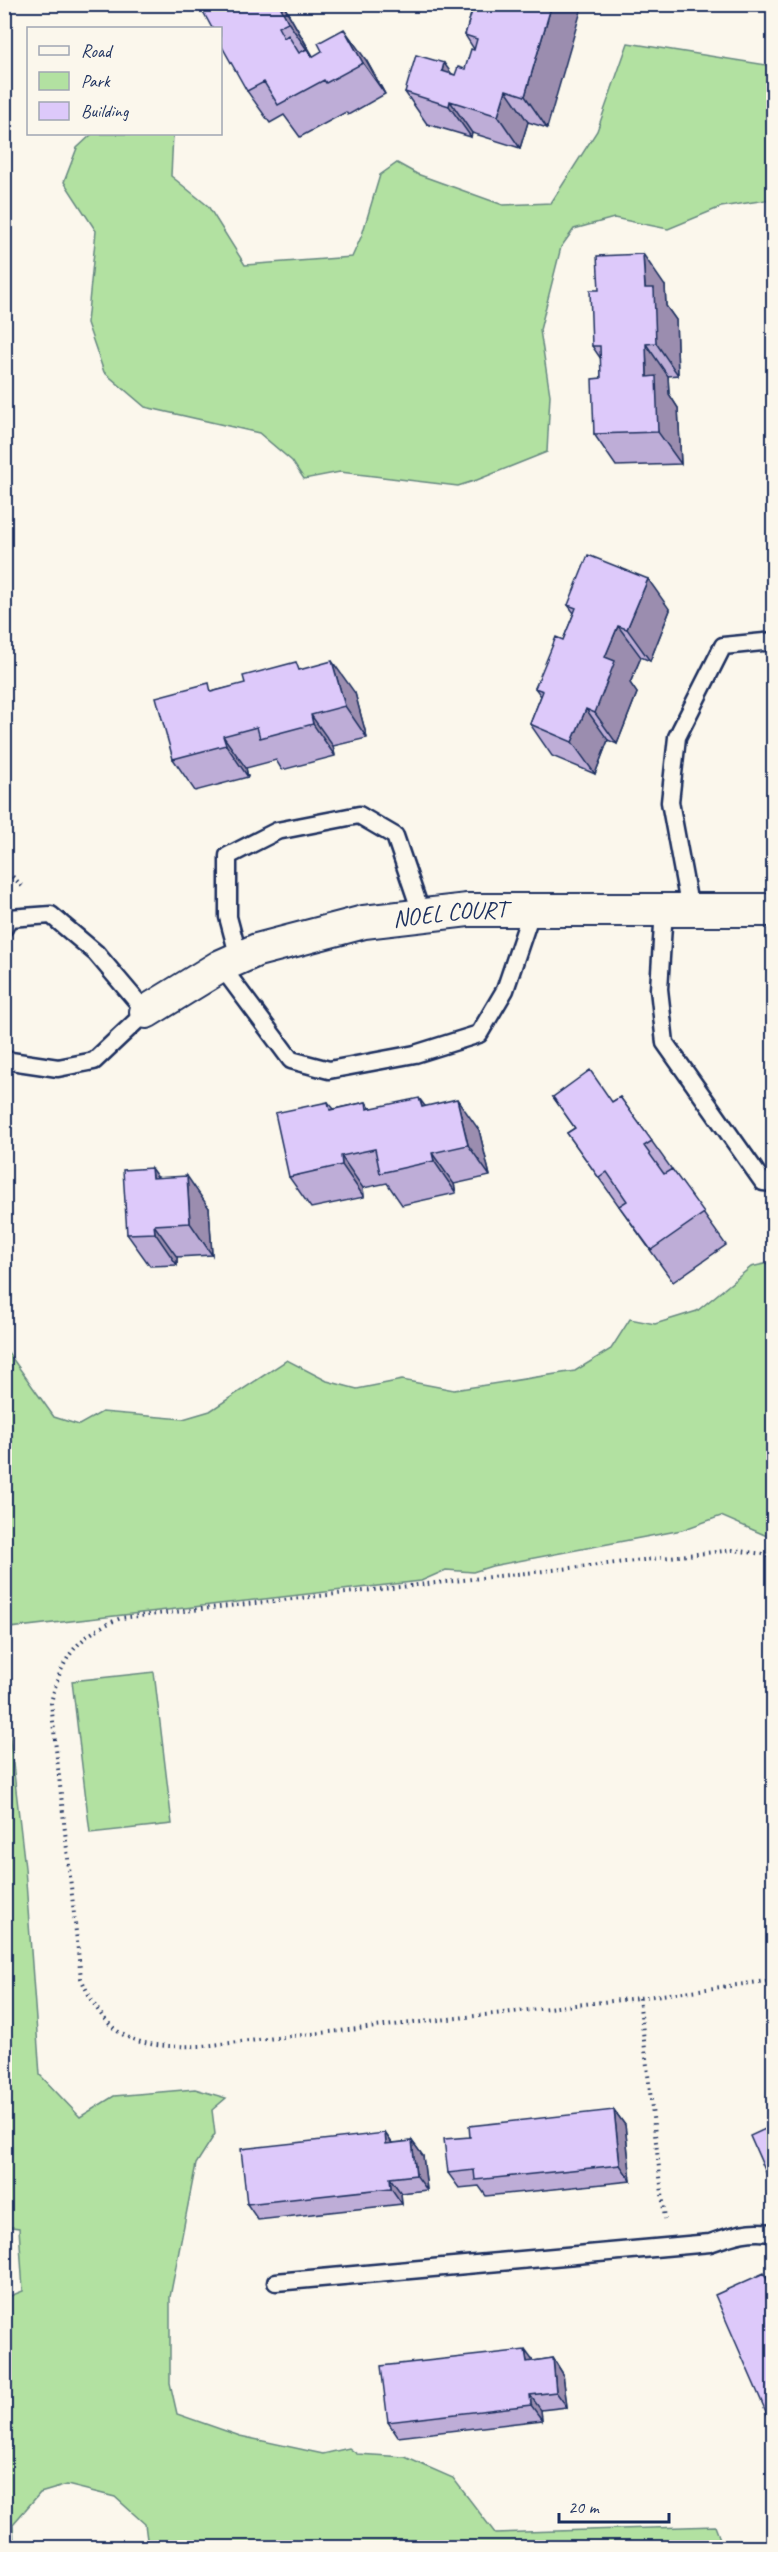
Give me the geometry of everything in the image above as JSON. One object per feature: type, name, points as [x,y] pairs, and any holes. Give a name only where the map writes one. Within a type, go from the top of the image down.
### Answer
[{"type":"street","name":"NOEL COURT","points":[[146,1012],[230,962],[257,950],[364,922],[468,910],[774,910]]},
{"type":"lane","points":[[774,642],[723,646],[677,737],[670,802],[677,910],[659,988],[665,1043],[763,1182],[774,1183]]},
{"type":"lane","points":[[423,915],[395,836],[359,815],[277,831],[228,856],[230,962],[291,1060],[329,1070],[415,1054],[479,1034],[505,990],[532,910]]},
{"type":"lane","points":[[4,928],[9,918],[51,915],[96,952],[146,1012],[94,1060],[58,1068],[4,1060]]},
{"type":"lane","points":[[276,2282],[710,2243],[736,2234],[765,2231],[774,2234]]},
{"type":"path","points":[[774,1559],[763,1554],[734,1550],[121,1618],[98,1627],[73,1649],[57,1677],[51,1703],[81,1978],[92,2004],[111,2026],[138,2043],[170,2047],[203,2046],[639,1998],[774,1980]]},
{"type":"path","points":[[639,1998],[668,2247]]},
{"type":"green space","points":[[628,43],[773,66],[773,199],[721,207],[668,229],[614,218],[574,229],[561,247],[540,330],[550,395],[547,452],[458,486],[340,472],[304,479],[292,461],[259,433],[145,407],[104,372],[87,323],[96,231],[64,182],[77,148],[91,135],[173,135],[171,176],[208,206],[245,265],[352,257],[362,235],[380,175],[397,163],[417,174],[503,205],[551,203],[597,131]]},
{"type":"green space","points":[[773,1262],[773,1541],[767,1536],[721,1516],[682,1530],[492,1566],[473,1572],[446,1570],[421,1581],[10,1628],[7,1712],[25,1868],[40,2075],[80,2117],[114,2096],[195,2089],[226,2098],[212,2110],[215,2134],[196,2164],[170,2297],[170,2383],[177,2414],[240,2436],[323,2454],[349,2448],[357,2454],[405,2457],[453,2478],[495,2533],[715,2526],[723,2547],[148,2547],[145,2524],[115,2497],[67,2485],[40,2493],[13,2524],[14,2547],[5,2547],[5,2298],[23,2291],[19,2228],[4,2226],[5,1348],[54,1417],[79,1425],[102,1412],[183,1419],[210,1411],[287,1360],[327,1381],[357,1389],[402,1380],[454,1390],[575,1371],[611,1349],[630,1319],[655,1324],[697,1311],[751,1267]]},
{"type":"green space","points":[[154,1672],[172,1824],[90,1833],[72,1681]]},
{"type":"building","points":[[199,4],[279,4],[288,22],[278,27],[284,38],[288,35],[299,53],[307,49],[312,57],[322,51],[318,43],[344,29],[363,63],[326,83],[324,80],[278,105],[264,82],[247,91],[222,47],[222,27],[211,27]]},
{"type":"building","points":[[474,4],[552,4],[525,96],[506,90],[498,116],[450,101],[449,106],[405,92],[416,55],[444,63],[442,71],[455,75],[458,67],[465,69],[471,49],[474,50],[477,39],[465,35]]},
{"type":"building","points":[[643,254],[645,288],[654,288],[656,343],[646,344],[647,377],[656,376],[658,432],[594,434],[592,379],[601,378],[600,346],[592,346],[590,290],[599,290],[597,256]]},
{"type":"building","points":[[588,555],[648,579],[627,629],[618,626],[605,657],[615,661],[595,713],[586,709],[572,742],[530,724],[543,691],[535,688],[556,637],[563,640],[576,608],[568,605]]},
{"type":"building","points":[[332,661],[345,706],[311,715],[313,724],[260,738],[257,727],[223,736],[226,745],[173,759],[156,697],[209,683],[211,692],[245,683],[243,676],[296,662],[299,670]]},
{"type":"building","points":[[590,1070],[612,1102],[620,1097],[652,1141],[644,1146],[664,1174],[672,1169],[704,1213],[651,1250],[619,1206],[627,1201],[607,1172],[599,1178],[567,1133],[575,1128],[553,1097]]},
{"type":"building","points":[[419,1098],[422,1107],[457,1099],[468,1145],[432,1153],[434,1161],[380,1173],[375,1149],[341,1156],[342,1165],[289,1177],[275,1113],[328,1102],[330,1110],[366,1102],[367,1109]]},
{"type":"building","points":[[151,1168],[152,1178],[187,1176],[190,1223],[154,1225],[155,1233],[127,1234],[123,1170]]},
{"type":"building","points":[[614,2110],[620,2165],[475,2180],[474,2170],[448,2173],[444,2139],[470,2137],[469,2126]]},
{"type":"building","points":[[774,2125],[774,2185],[772,2186],[750,2136]]},
{"type":"building","points":[[385,2133],[386,2144],[412,2141],[416,2175],[390,2178],[391,2188],[247,2204],[241,2149]]},
{"type":"building","points":[[764,2273],[774,2295],[774,2430],[715,2295]]},
{"type":"building","points":[[525,2350],[527,2362],[553,2358],[556,2392],[530,2395],[531,2405],[388,2422],[381,2366]]}]
